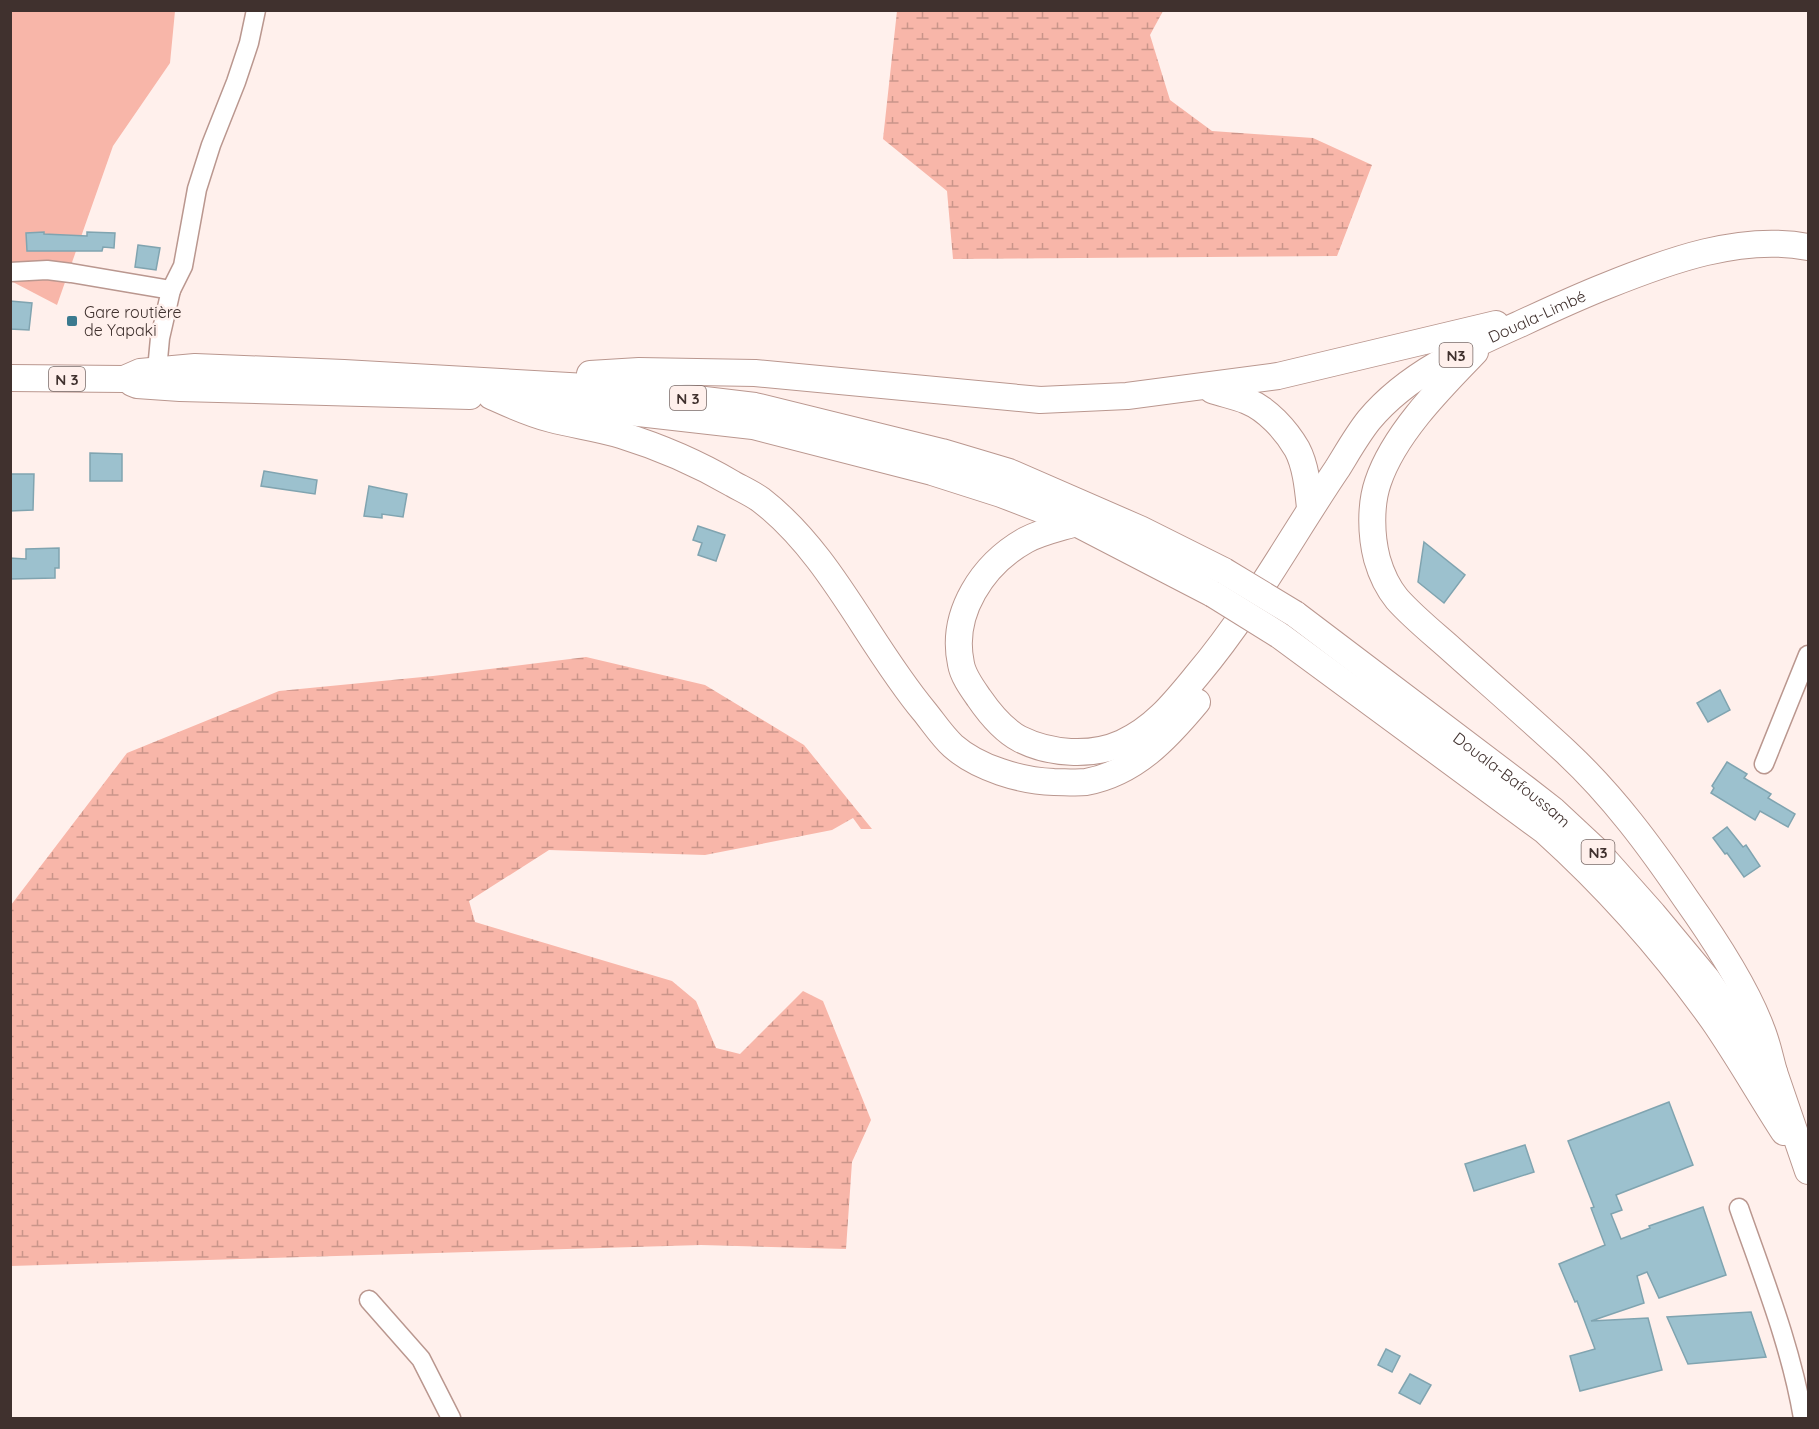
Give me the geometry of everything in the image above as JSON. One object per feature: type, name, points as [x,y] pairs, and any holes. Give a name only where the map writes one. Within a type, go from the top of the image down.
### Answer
[{"type":"highway","name":"Douala-Limbé","points":[[1225,642],[1370,419],[1418,376],[1488,339],[1643,271],[1715,250],[1754,245],[1809,247]]},
{"type":"highway","points":[[495,388],[639,371],[755,373],[1041,400],[1127,396],[1202,388],[1278,376],[1546,312]]},
{"type":"highway","points":[[1488,339],[1432,399],[1407,430],[1391,456],[1378,483],[1373,513],[1373,535],[1377,559],[1388,586],[1398,600],[1567,753],[1616,804],[1639,832],[1712,936],[1737,980],[1761,1028],[1774,1072]]},
{"type":"highway","name":"N 3","points":[[10,378],[124,379],[140,372],[206,368],[495,388],[569,404],[753,426],[932,472],[1001,494],[1076,523],[1214,594]]},
{"type":"highway","name":"N 3","points":[[124,379],[137,385],[180,388],[604,388],[755,406],[942,452],[1009,472],[1109,514],[1224,571]]},
{"type":"highway","points":[[495,388],[518,409],[623,436],[703,467],[760,500],[801,538],[904,686],[953,746],[977,761],[1008,775],[1044,782],[1084,782],[1128,767],[1169,736],[1198,701],[1211,679],[1225,642]]},
{"type":"highway","points":[[1202,388],[1247,401],[1262,409],[1277,424],[1297,450],[1306,476],[1310,508]]},
{"type":"highway","points":[[1076,523],[1030,538],[1010,551],[989,569],[967,602],[958,643],[961,666],[992,717],[1019,738],[1048,748],[1080,753],[1111,748],[1136,736],[1162,716],[1225,642]]},
{"type":"highway","name":"Douala-Bafoussam","points":[[1224,571],[1294,614],[1517,782],[1578,832],[1653,914],[1707,980],[1758,1054],[1774,1072],[1809,1171]]},
{"type":"highway","name":"Douala-Bafoussam","points":[[1214,594],[1279,635],[1545,831],[1585,868],[1637,925],[1713,1020],[1809,1171]]},
{"type":"street","points":[[157,370],[160,338],[171,290],[183,266],[197,189],[210,145],[249,43],[256,10]]},
{"type":"street","points":[[10,272],[47,270],[171,290]]},
{"type":"street","points":[[1764,764],[1809,655]]},
{"type":"street","points":[[1739,1208],[1776,1311],[1798,1391],[1803,1419]]},
{"type":"street","points":[[369,1300],[421,1359],[451,1419]]},
{"type":"green space","points":[[10,11],[175,11],[170,63],[113,146],[57,305],[11,281]]},
{"type":"green space","points":[[897,11],[1163,11],[1150,35],[1170,100],[1212,131],[1313,138],[1372,165],[1337,256],[953,259],[947,191],[883,139]]},
{"type":"green space","points":[[586,657],[705,685],[804,745],[872,829],[861,829],[853,818],[832,830],[705,855],[549,850],[469,901],[475,922],[672,981],[696,1001],[716,1048],[740,1054],[803,991],[823,1001],[871,1120],[852,1162],[846,1249],[701,1245],[11,1266],[11,905],[127,753],[279,691],[433,676]]},
{"type":"building","points":[[44,232],[44,234],[87,236],[87,232],[115,233],[114,248],[103,247],[102,251],[27,251],[26,233]]},
{"type":"building","points":[[138,245],[160,248],[156,270],[135,267]]},
{"type":"building","points":[[10,301],[32,303],[29,330],[10,329]]},
{"type":"building","points":[[90,453],[122,454],[122,481],[90,481]]},
{"type":"building","points":[[264,471],[317,480],[315,494],[261,486]]},
{"type":"building","points":[[11,474],[34,474],[33,510],[10,511]]},
{"type":"building","points":[[369,486],[407,494],[403,517],[382,514],[382,518],[364,516]]},
{"type":"building","points":[[698,526],[725,535],[716,561],[698,555],[702,543],[693,540]]},
{"type":"building","points":[[1424,542],[1465,575],[1444,603],[1418,582]]},
{"type":"building","points":[[59,548],[59,568],[55,568],[55,578],[10,579],[10,558],[26,559],[26,549]]},
{"type":"building","points":[[1720,690],[1730,710],[1708,722],[1697,703]]},
{"type":"building","points":[[1727,762],[1747,774],[1744,778],[1771,794],[1768,798],[1795,814],[1788,827],[1760,811],[1755,820],[1711,793],[1714,788],[1712,786]]},
{"type":"building","points":[[1727,827],[1743,847],[1746,845],[1760,866],[1744,877],[1713,838]]},
{"type":"building","points":[[1669,1102],[1693,1165],[1616,1195],[1622,1210],[1611,1214],[1621,1239],[1650,1228],[1649,1226],[1703,1207],[1726,1275],[1659,1298],[1647,1272],[1637,1276],[1644,1303],[1591,1321],[1648,1318],[1662,1370],[1580,1391],[1570,1356],[1595,1349],[1577,1301],[1575,1302],[1559,1264],[1605,1245],[1591,1208],[1594,1207],[1568,1141]]},
{"type":"building","points":[[1525,1145],[1534,1172],[1474,1191],[1465,1164]]},
{"type":"building","points":[[1751,1312],[1766,1357],[1688,1364],[1667,1317]]},
{"type":"building","points":[[1386,1349],[1400,1356],[1392,1372],[1378,1365]]},
{"type":"building","points":[[1410,1374],[1431,1385],[1420,1404],[1399,1393]]},
{"type":"place","name":"Gare routière de Yapaki","points":[[72,321]]}]
